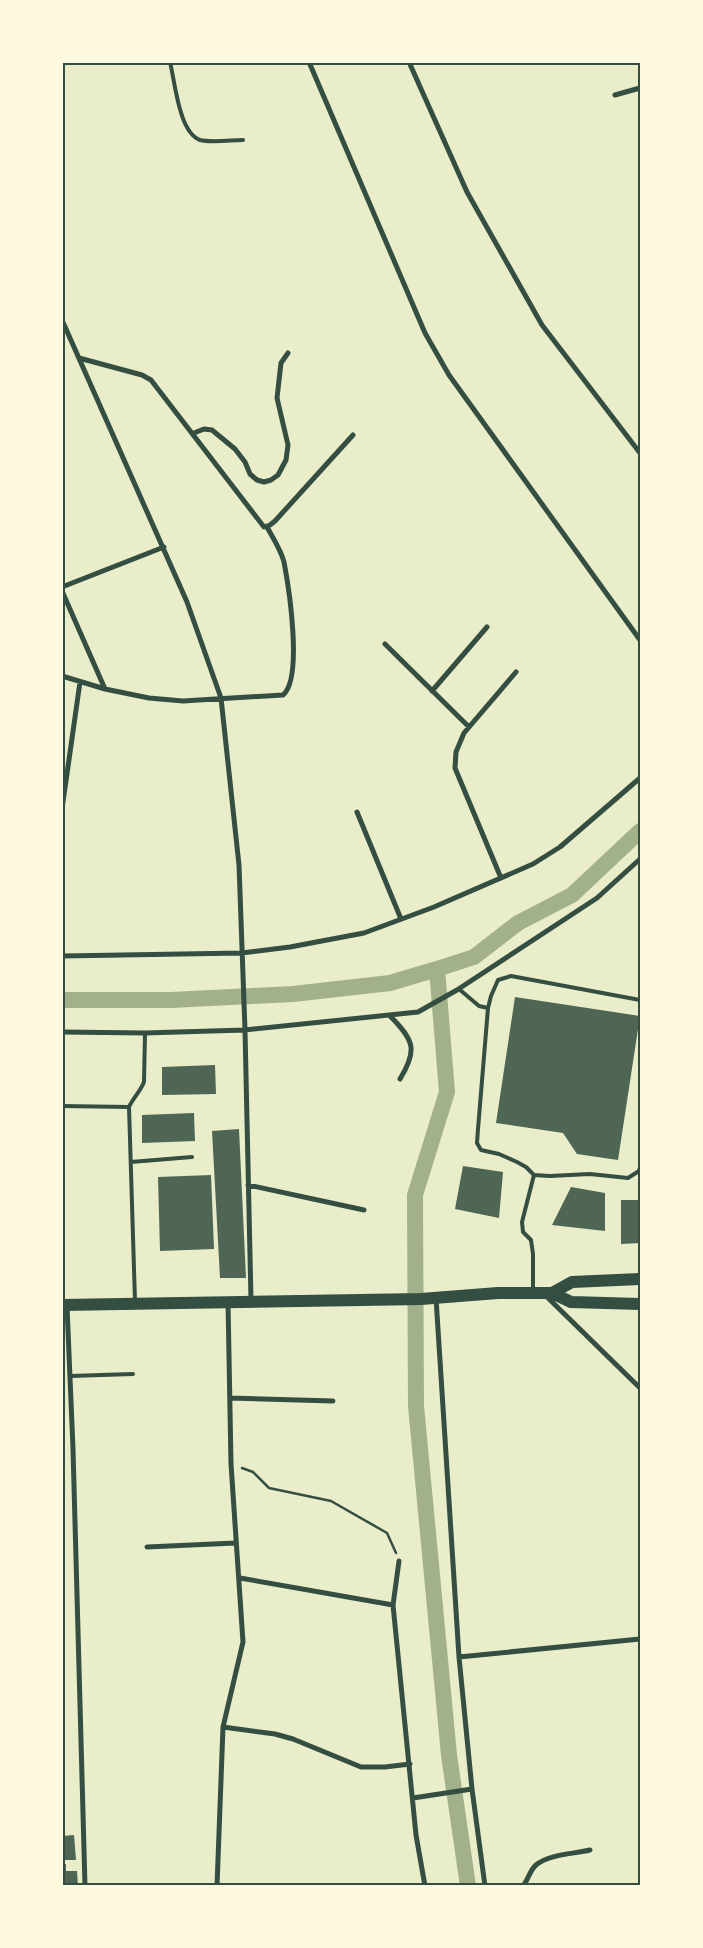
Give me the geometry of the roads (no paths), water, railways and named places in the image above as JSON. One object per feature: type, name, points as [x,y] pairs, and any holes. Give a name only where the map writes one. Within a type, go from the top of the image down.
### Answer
[{"type":"main road","points":[[542,1293],[572,1282],[640,1279]]},
{"type":"main road","points":[[65,1305],[421,1299],[498,1293],[542,1293],[571,1302],[640,1304]]},
{"type":"street","points":[[308,62],[430,341],[450,375],[640,640]]},
{"type":"street","points":[[409,62],[467,192],[542,325],[640,452]]},
{"type":"street","points":[[615,96],[640,88]]},
{"type":"street","points":[[62,320],[164,547],[187,602],[221,698],[239,865],[251,1301]]},
{"type":"street","points":[[194,434],[204,429],[212,430],[235,449],[245,462],[250,474],[257,480],[264,482],[271,480],[278,474],[286,460],[288,445],[277,398],[281,362],[288,353]]},
{"type":"street","points":[[62,676],[105,689],[149,698],[183,701],[283,695],[288,691],[295,643],[284,561],[266,527],[254,516],[194,434],[151,380],[142,375],[79,358]]},
{"type":"street","points":[[266,527],[275,521],[353,435]]},
{"type":"street","points":[[62,587],[164,547]]},
{"type":"street","points":[[62,591],[105,689]]},
{"type":"street","points":[[432,691],[487,627]]},
{"type":"street","points":[[385,644],[469,727]]},
{"type":"street","points":[[501,878],[455,768],[456,752],[464,733],[516,672]]},
{"type":"street","points":[[62,809],[80,682]]},
{"type":"street","points":[[62,956],[242,953],[290,948],[364,933],[533,864],[560,847],[640,778]]},
{"type":"street","points":[[357,812],[401,919]]},
{"type":"street","points":[[62,1032],[145,1034],[245,1030],[410,1014],[425,1009],[458,989],[597,898],[640,860]]},
{"type":"street","points":[[390,1016],[403,1029],[412,1048],[410,1063],[400,1079]]},
{"type":"street","points":[[248,1185],[364,1210]]},
{"type":"street","points":[[542,1293],[640,1388]]},
{"type":"street","points":[[436,1298],[459,1657],[470,1790],[485,1886]]},
{"type":"street","points":[[217,1886],[222,1727],[243,1642],[231,1464],[228,1301]]},
{"type":"street","points":[[65,1305],[70,1376],[85,1886]]},
{"type":"street","points":[[230,1398],[333,1401]]},
{"type":"street","points":[[147,1547],[236,1543]]},
{"type":"street","points":[[399,1561],[394,1605],[416,1835],[424,1886]]},
{"type":"street","points":[[240,1578],[394,1605]]},
{"type":"street","points":[[459,1657],[640,1639]]},
{"type":"street","points":[[222,1727],[275,1734],[293,1739],[361,1767],[410,1764]]},
{"type":"street","points":[[413,1798],[470,1790]]},
{"type":"street","points":[[523,1886],[529,1879],[535,1866],[543,1861],[557,1856],[590,1850]]},
{"type":"lane","points":[[170,62],[184,124],[192,136],[201,140],[243,140]]},
{"type":"lane","points":[[640,1000],[511,976],[498,980],[488,1008],[477,1143],[481,1150],[499,1154],[517,1162],[534,1174],[550,1176],[590,1174],[628,1178],[639,1172],[640,1167]]},
{"type":"lane","points":[[458,989],[479,1006],[488,1008]]},
{"type":"lane","points":[[135,1303],[129,1108],[132,1099],[144,1082],[145,1034]]},
{"type":"lane","points":[[62,1106],[129,1108]]},
{"type":"lane","points":[[131,1162],[192,1157]]},
{"type":"lane","points":[[534,1174],[522,1222],[523,1232],[531,1240],[542,1293]]},
{"type":"lane","points":[[70,1376],[133,1374]]},
{"type":"waterway","points":[[62,1000],[171,1000],[293,994],[390,983],[474,957],[518,923],[572,895],[640,831]]},
{"type":"waterway","points":[[437,969],[447,1092],[415,1195],[416,1406],[449,1755],[468,1886]]}]
